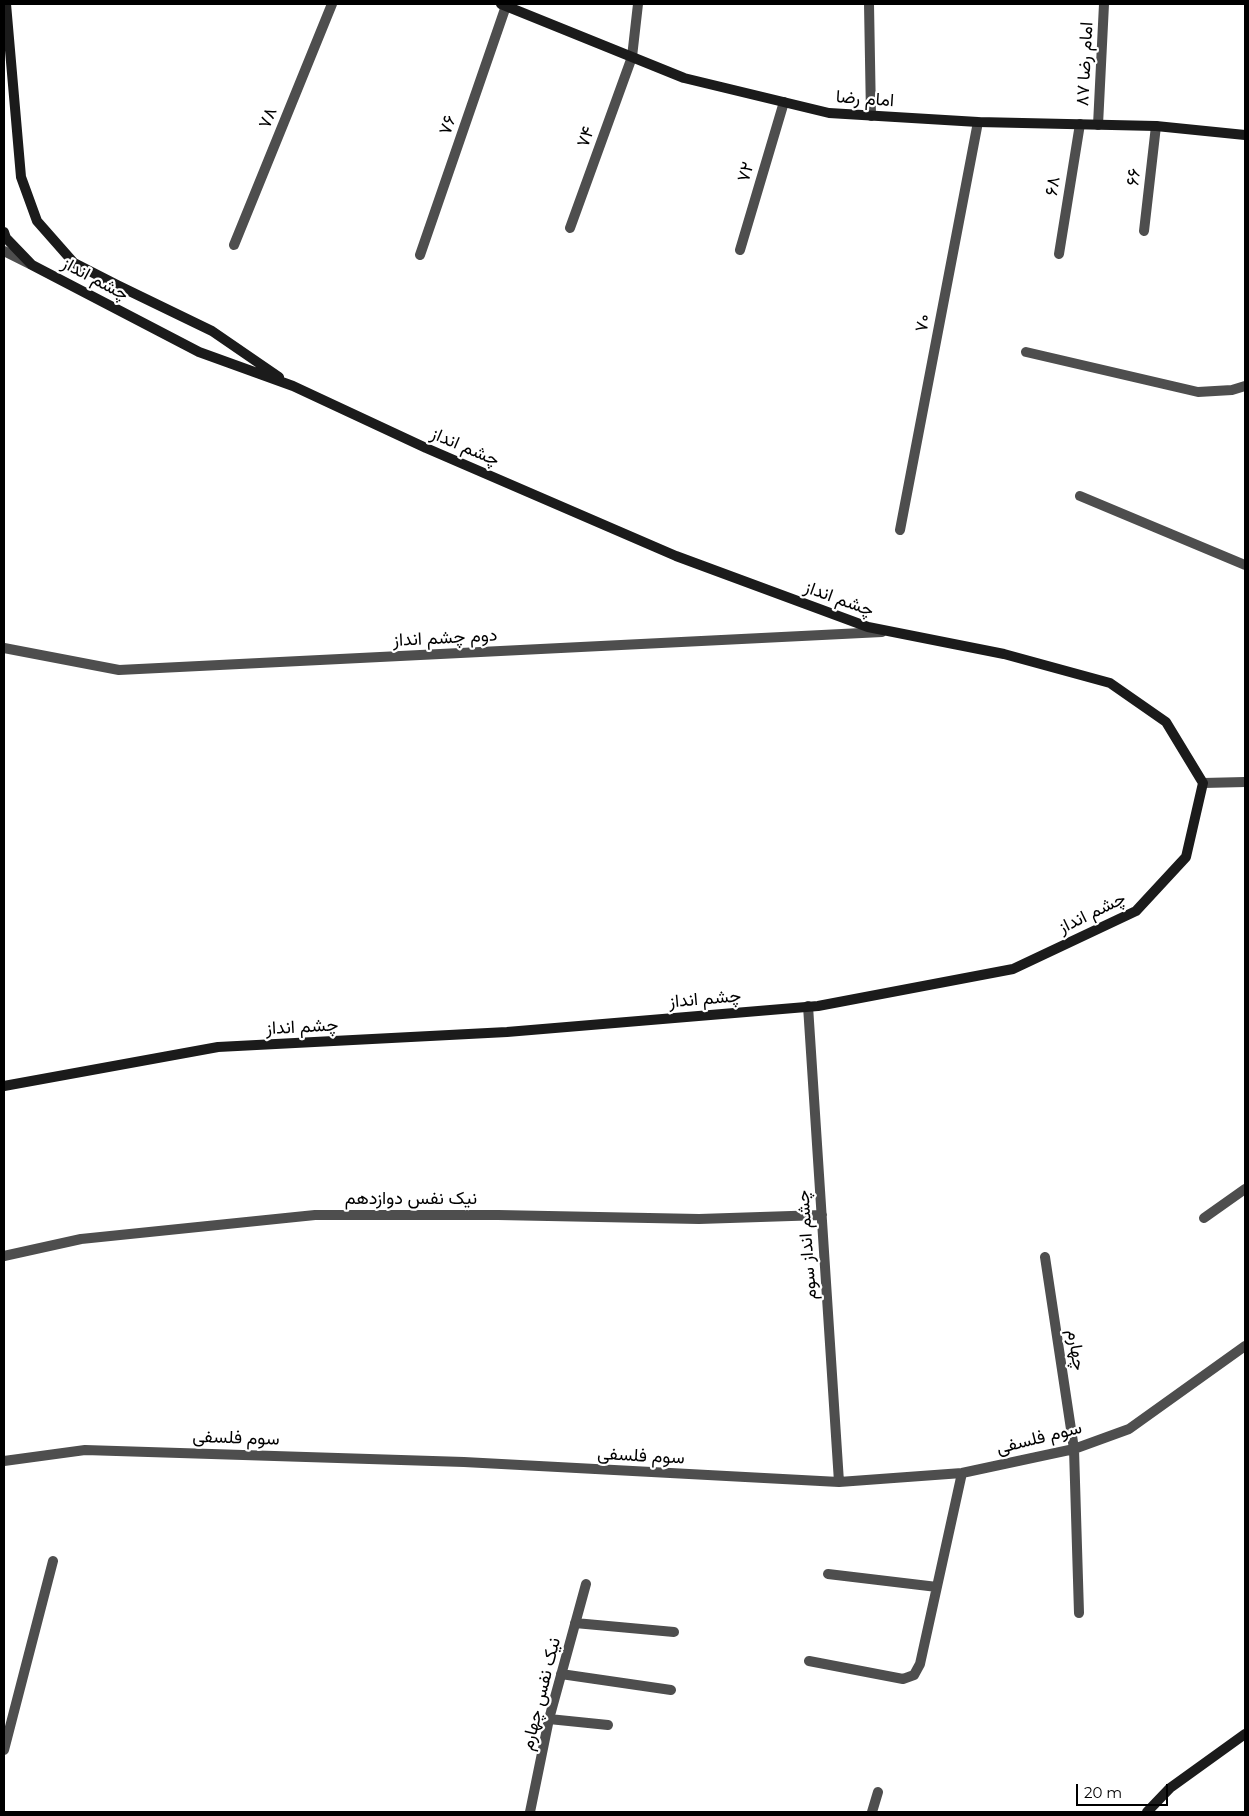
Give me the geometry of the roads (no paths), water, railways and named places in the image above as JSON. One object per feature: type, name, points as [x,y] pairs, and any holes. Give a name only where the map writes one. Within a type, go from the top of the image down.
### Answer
[{"type":"street","name":"چشم انداز","points":[[5,4],[21,177],[37,221],[74,263],[212,330],[293,386]]},
{"type":"street","name":"۷۸","points":[[234,245],[332,4]]},
{"type":"street","name":"۷۴","points":[[570,228],[632,57],[638,4]]},
{"type":"street","points":[[869,4],[871,116]]},
{"type":"street","name":"امام رضا ۸۷","points":[[1098,125],[1104,4]]},
{"type":"street","name":"امام رضا","points":[[504,5],[684,78],[830,113],[978,122],[1156,126],[1245,135]]},
{"type":"street","name":"۷۶","points":[[420,255],[504,5]]},
{"type":"street","name":"۷۲","points":[[740,250],[784,102]]},
{"type":"street","name":"۷۰","points":[[900,530],[978,122]]},
{"type":"street","name":"۶۸","points":[[1059,254],[1080,124]]},
{"type":"street","name":"۶۶","points":[[1144,231],[1156,126]]},
{"type":"street","name":"چشم انداز","points":[[4,232],[6,238],[32,265],[199,352],[293,386],[426,448],[676,556],[868,628],[1004,654],[1110,683],[1166,722],[1203,783],[1186,857],[1136,911],[1013,969],[808,1006],[507,1032],[218,1047],[4,1086]]},
{"type":"street","points":[[4,251],[32,265]]},
{"type":"street","points":[[1026,352],[1198,392],[1232,390],[1245,386]]},
{"type":"street","points":[[1080,496],[1245,565]]},
{"type":"street","name":"دوم چشم انداز","points":[[4,648],[119,670],[889,632]]},
{"type":"street","points":[[1203,783],[1245,782]]},
{"type":"street","name":"چشم انداز سوم","points":[[808,1006],[839,1482]]},
{"type":"street","points":[[1204,1218],[1245,1189]]},
{"type":"street","name":"نیک نفس دوازدهم","points":[[4,1256],[81,1239],[316,1215],[498,1215],[699,1219],[822,1215]]},
{"type":"street","name":"چهارم","points":[[1045,1257],[1074,1449],[1079,1613]]},
{"type":"street","name":"سوم فلسفی","points":[[4,1461],[95,1450],[464,1462],[839,1482],[962,1473],[1074,1449],[1129,1429],[1245,1346]]},
{"type":"street","points":[[809,1661],[904,1679],[914,1675],[920,1664],[962,1473]]},
{"type":"street","points":[[4,1750],[54,1561]]},
{"type":"street","points":[[828,1574],[937,1587]]},
{"type":"street","name":"نیک نفس چهارم","points":[[530,1812],[549,1719],[586,1584]]},
{"type":"street","points":[[575,1623],[674,1632]]},
{"type":"street","points":[[561,1674],[671,1690]]},
{"type":"street","points":[[549,1719],[608,1725]]},
{"type":"street","points":[[1147,1812],[1170,1788],[1245,1734]]},
{"type":"street","points":[[872,1812],[878,1792]]}]
